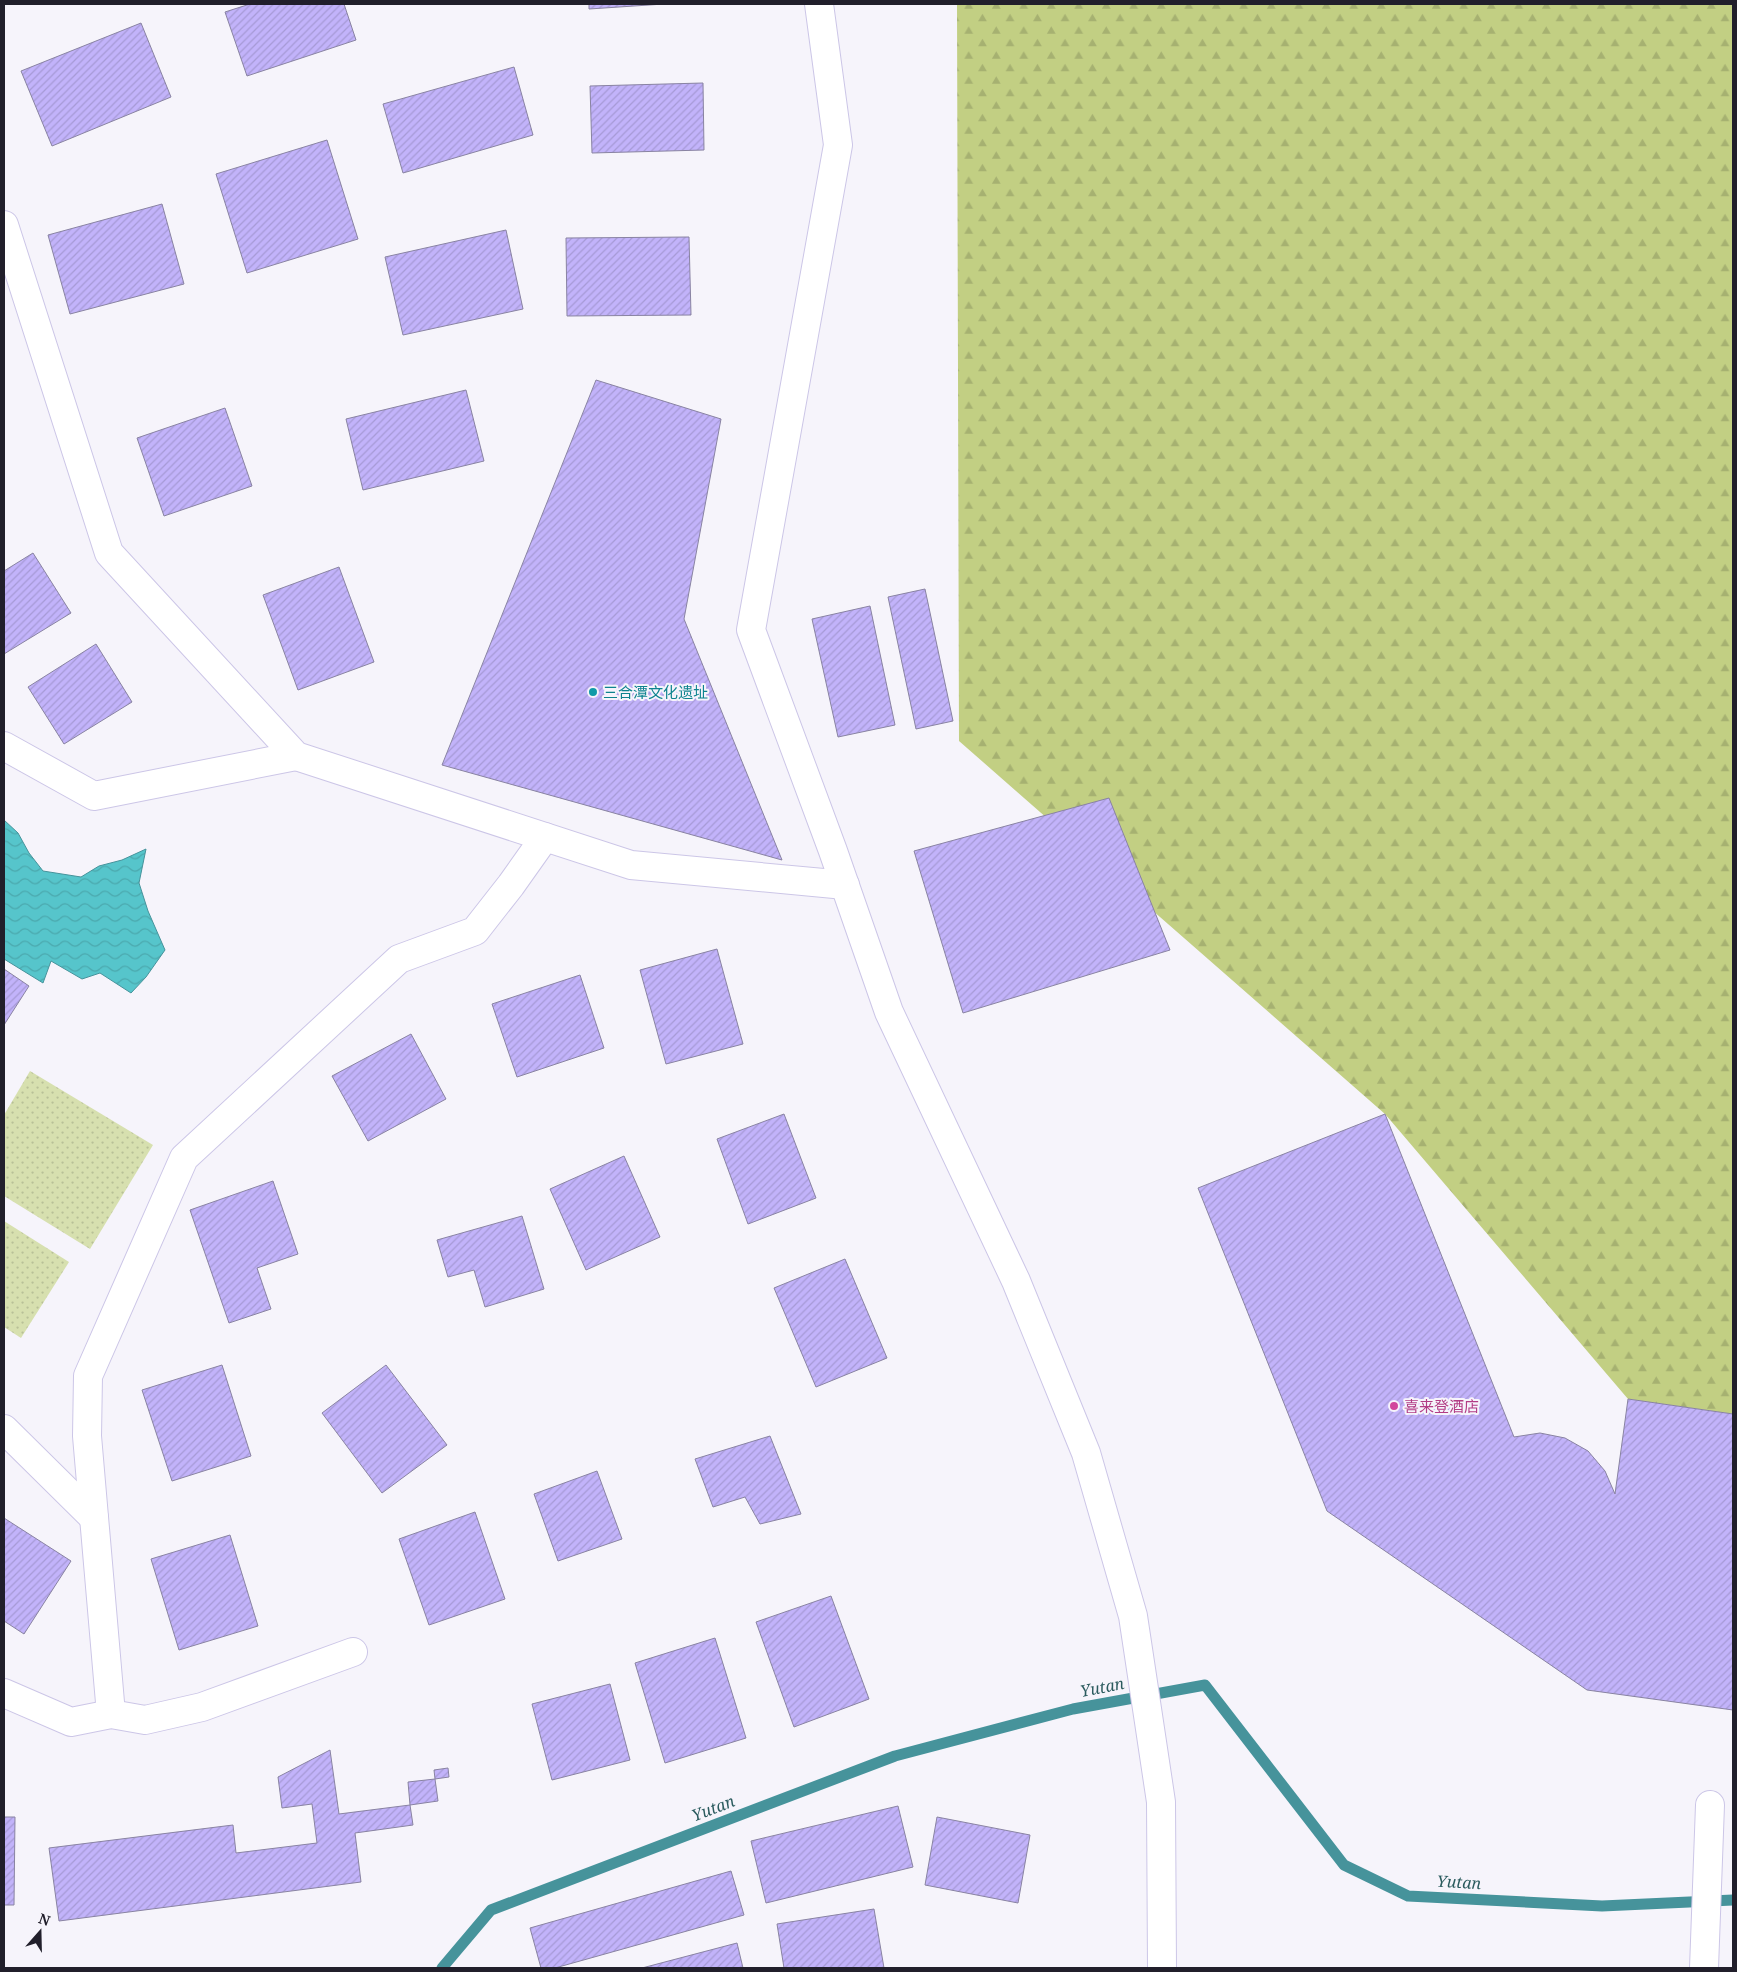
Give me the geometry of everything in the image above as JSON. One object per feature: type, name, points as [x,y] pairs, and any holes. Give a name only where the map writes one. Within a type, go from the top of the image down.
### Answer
[{"type":"street","points":[[818,4],[838,145],[751,630],[845,885],[889,1012],[1016,1282],[1086,1453],[1133,1616],[1161,1802],[1162,1968]]},
{"type":"street","points":[[4,226],[109,553],[296,756]]},
{"type":"street","points":[[4,746],[94,796],[296,756],[631,865],[845,885]]},
{"type":"street","points":[[110,1714],[87,1436],[88,1376],[184,1158],[399,959],[475,931],[511,886],[546,837]]},
{"type":"street","points":[[4,1429],[94,1518]]},
{"type":"street","points":[[4,1693],[71,1722],[110,1714],[145,1720],[202,1708],[353,1652]]},
{"type":"street","points":[[1704,1968],[1710,1805]]},
{"type":"green space","points":[[957,4],[1733,4],[1733,1414],[1628,1399],[1385,1114],[959,741]]},
{"type":"green space","points":[[30,1071],[153,1145],[90,1249],[4,1196],[4,1115]]},
{"type":"green space","points":[[4,1221],[69,1262],[21,1338],[4,1327]]},
{"type":"water","points":[[4,820],[18,833],[29,853],[43,871],[81,877],[99,866],[122,860],[146,849],[139,883],[148,911],[165,950],[146,977],[131,993],[100,973],[82,979],[51,961],[43,983],[4,959]]},
{"type":"building","points":[[250,4],[344,4],[356,40],[247,76],[225,12]]},
{"type":"building","points":[[589,4],[664,4],[589,9]]},
{"type":"building","points":[[141,23],[171,97],[52,146],[21,71]]},
{"type":"building","points":[[514,67],[533,135],[403,173],[383,104]]},
{"type":"building","points":[[703,83],[704,150],[592,153],[590,86]]},
{"type":"building","points":[[327,140],[358,239],[247,273],[216,174]]},
{"type":"building","points":[[162,204],[184,284],[70,314],[48,235]]},
{"type":"building","points":[[506,230],[523,309],[403,335],[385,257]]},
{"type":"building","points":[[689,237],[691,315],[567,316],[566,238]]},
{"type":"building","name":"三合潭文化遗址","points":[[596,380],[721,419],[684,619],[782,860],[442,765]]},
{"type":"building","points":[[466,390],[484,461],[363,490],[346,419]]},
{"type":"building","points":[[225,408],[252,486],[164,516],[137,438]]},
{"type":"building","points":[[33,553],[71,613],[4,654],[4,571]]},
{"type":"building","points":[[339,567],[374,662],[298,690],[263,595]]},
{"type":"building","points":[[925,589],[953,721],[916,729],[888,597]]},
{"type":"building","points":[[870,606],[895,725],[838,737],[812,619]]},
{"type":"building","points":[[96,644],[132,702],[64,744],[28,687]]},
{"type":"building","points":[[1109,798],[1170,950],[963,1013],[914,851]]},
{"type":"building","points":[[717,949],[743,1044],[666,1064],[640,970]]},
{"type":"building","points":[[4,969],[29,986],[4,1025]]},
{"type":"building","points":[[580,975],[604,1048],[517,1077],[492,1004]]},
{"type":"building","points":[[411,1034],[446,1099],[368,1141],[332,1076]]},
{"type":"building","points":[[784,1114],[816,1198],[748,1224],[717,1139]]},
{"type":"building","name":"喜来登酒店","points":[[1385,1114],[1514,1437],[1540,1433],[1565,1438],[1588,1451],[1605,1471],[1615,1494],[1628,1399],[1733,1414],[1733,1710],[1587,1690],[1327,1511],[1198,1188]]},
{"type":"building","points":[[624,1156],[660,1237],[586,1270],[550,1189]]},
{"type":"building","points":[[273,1181],[298,1254],[257,1268],[271,1309],[229,1323],[190,1210]]},
{"type":"building","points":[[522,1216],[544,1289],[485,1307],[474,1270],[448,1277],[437,1240]]},
{"type":"building","points":[[845,1259],[887,1358],[816,1387],[774,1288]]},
{"type":"building","points":[[222,1365],[251,1456],[172,1481],[142,1390]]},
{"type":"building","points":[[386,1365],[447,1445],[382,1493],[322,1413]]},
{"type":"building","points":[[770,1436],[801,1514],[760,1524],[745,1497],[713,1507],[695,1459]]},
{"type":"building","points":[[597,1471],[622,1539],[558,1561],[534,1494]]},
{"type":"building","points":[[475,1512],[505,1599],[429,1625],[399,1539]]},
{"type":"building","points":[[4,1518],[71,1561],[24,1634],[4,1621]]},
{"type":"building","points":[[230,1535],[258,1626],[179,1650],[151,1559]]},
{"type":"building","points":[[831,1596],[869,1699],[794,1727],[756,1622]]},
{"type":"building","points":[[715,1638],[746,1738],[665,1763],[635,1663]]},
{"type":"building","points":[[610,1684],[630,1760],[552,1780],[532,1704]]},
{"type":"building","points":[[330,1750],[339,1814],[410,1805],[413,1825],[355,1833],[361,1882],[59,1921],[49,1848],[233,1825],[236,1853],[317,1843],[312,1804],[282,1808],[278,1777]]},
{"type":"building","points":[[448,1768],[449,1777],[435,1779],[434,1770]]},
{"type":"building","points":[[435,1779],[438,1801],[410,1805],[408,1782]]},
{"type":"building","points":[[898,1806],[913,1867],[766,1903],[751,1841]]},
{"type":"building","points":[[4,1817],[15,1817],[14,1905],[4,1905]]},
{"type":"building","points":[[937,1817],[1030,1835],[1018,1903],[925,1885]]},
{"type":"building","points":[[731,1871],[744,1915],[555,1968],[541,1968],[530,1928]]},
{"type":"building","points":[[874,1909],[884,1968],[784,1968],[777,1924]]},
{"type":"building","points":[[737,1943],[743,1968],[642,1968]]},
{"type":"waterway","name":"Yutan","points":[[442,1968],[491,1910],[895,1756],[1073,1709],[1205,1685],[1344,1865],[1408,1896],[1602,1906],[1733,1900]]},
{"type":"place","name":"三合潭文化遗址","points":[[593,692]]},
{"type":"place","name":"喜来登酒店","points":[[1394,1406]]}]
